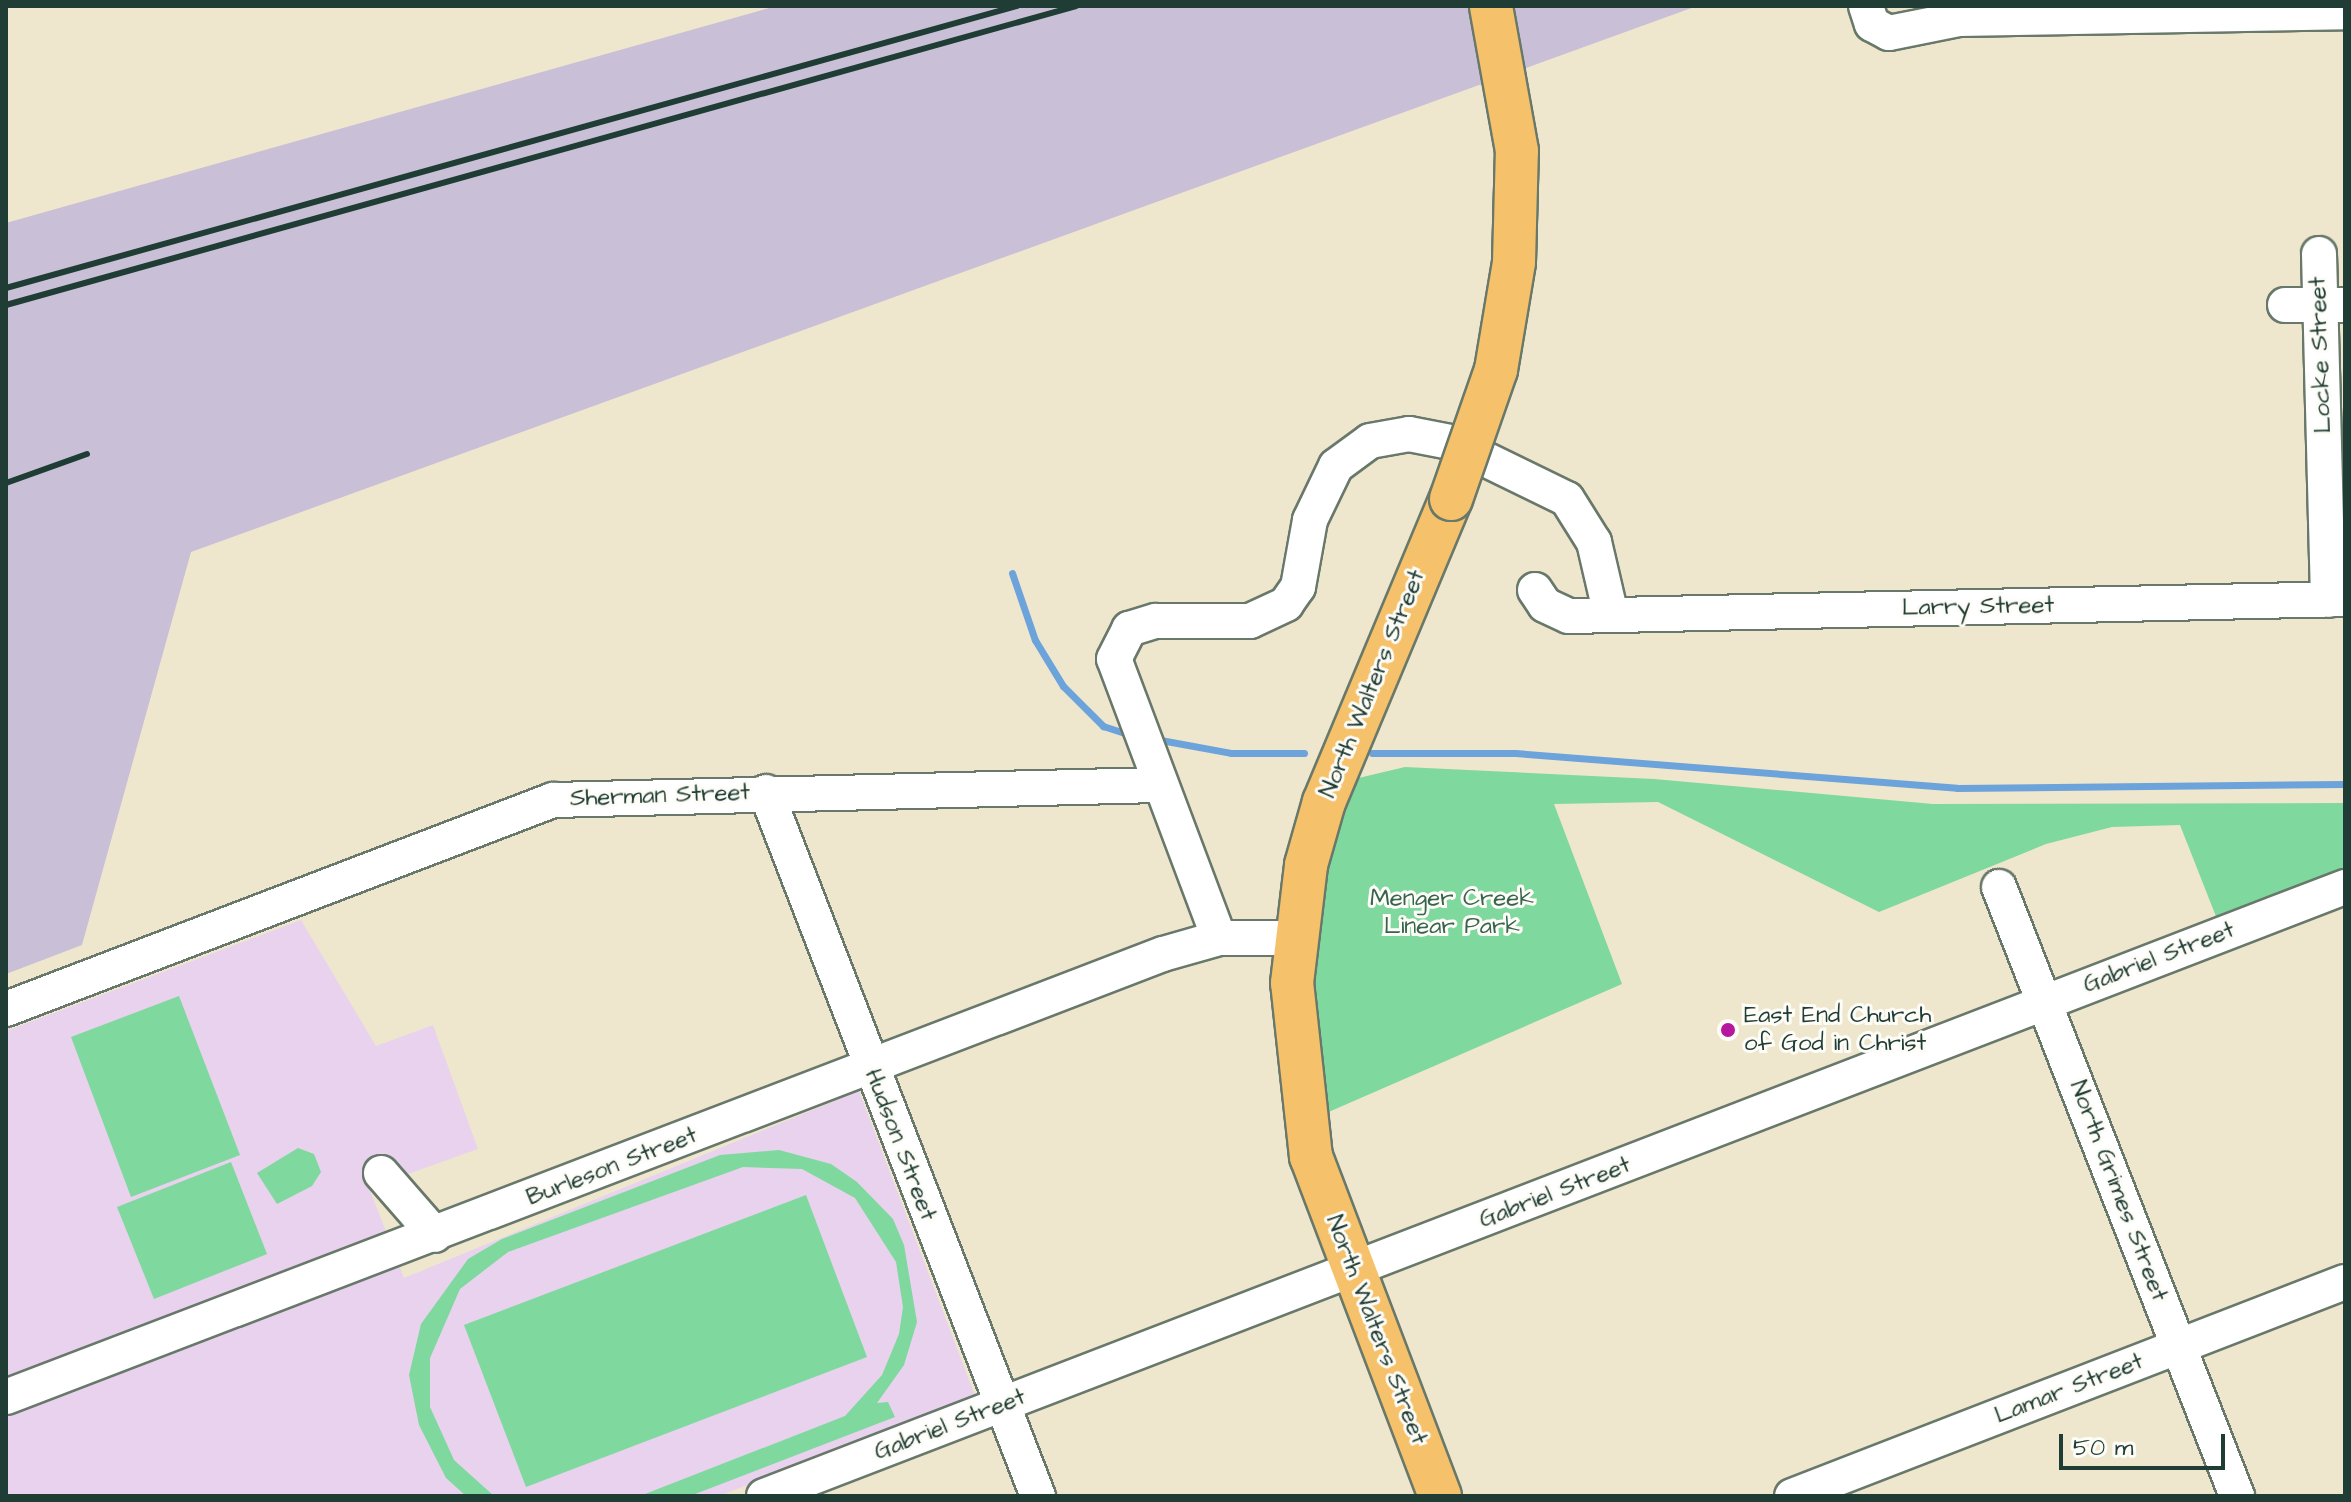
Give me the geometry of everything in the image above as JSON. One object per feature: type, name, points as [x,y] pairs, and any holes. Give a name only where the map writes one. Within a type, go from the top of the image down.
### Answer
[{"type":"main road","name":"North Walters Street","points":[[1440,1496],[1311,1157],[1294,1036],[1296,938],[1306,865],[1339,758],[1451,499],[1496,370],[1514,262],[1517,151],[1491,6]]},
{"type":"street","points":[[1866,6],[1872,24],[1889,33],[1948,13],[2345,12]]},
{"type":"street","name":"Locke Street","points":[[2319,254],[2333,305],[2336,600]]},
{"type":"street","points":[[2285,305],[2333,305]]},
{"type":"street","points":[[1296,938],[1219,938],[1114,659],[1120,637],[1144,623],[1250,621],[1286,604],[1298,587],[1324,484],[1358,447],[1385,437],[1450,442],[1567,499],[1594,542],[1611,615]]},
{"type":"street","name":"Larry Street","points":[[1535,590],[1545,605],[1569,616],[2336,600]]},
{"type":"street","name":"Sherman Street","points":[[6,1009],[553,800],[1155,772]]},
{"type":"street","name":"Hudson Street","points":[[766,792],[869,1066],[1038,1496]]},
{"type":"street","name":"North Grimes Street","points":[[1999,887],[2237,1496]]},
{"type":"street","name":"Gabriel Street","points":[[764,1496],[2345,887]]},
{"type":"street","name":"Burleson Street","points":[[6,1397],[869,1066],[1219,938]]},
{"type":"street","points":[[381,1173],[435,1235]]},
{"type":"street","name":"Lamar Street","points":[[1792,1496],[2345,1282]]},
{"type":"shaded area","points":[[776,6],[1697,6],[191,552],[82,945],[6,974],[6,223]]},
{"type":"shaded area","points":[[301,920],[376,1046],[433,1025],[478,1149],[369,1188],[404,1278],[859,1091],[976,1398],[719,1496],[7,1496],[6,1031]]},
{"type":"green space","name":"Menger Creek Linear Park","points":[[1405,767],[1654,779],[1933,804],[2345,803],[2345,870],[2217,919],[2180,825],[2112,827],[2046,844],[1879,912],[1658,802],[1554,804],[1622,984],[1324,1114],[1312,990],[1318,900],[1350,780]]},
{"type":"green space","points":[[179,996],[240,1155],[131,1197],[71,1037]]},
{"type":"green space","points":[[298,1148],[314,1154],[321,1172],[312,1186],[277,1204],[257,1173]]},
{"type":"green space","points":[[779,1150],[831,1164],[857,1182],[893,1219],[904,1245],[917,1322],[904,1365],[877,1403],[888,1402],[895,1417],[690,1496],[640,1496],[845,1416],[882,1375],[899,1334],[903,1307],[896,1262],[855,1198],[802,1169],[743,1167],[508,1252],[460,1289],[430,1358],[430,1407],[454,1460],[494,1496],[466,1496],[446,1478],[419,1425],[409,1375],[421,1324],[468,1259],[502,1239],[720,1155]]},
{"type":"green space","points":[[231,1162],[267,1254],[154,1299],[117,1207]]},
{"type":"green space","points":[[806,1195],[867,1357],[526,1487],[464,1325]]},
{"type":"waterway","points":[[1012,573],[1035,640],[1063,686],[1103,726],[1131,735]]},
{"type":"waterway","points":[[1155,739],[1231,753],[1304,753]]},
{"type":"waterway","points":[[1372,753],[1515,753],[1957,788],[2345,784]]},
{"type":"railway","points":[[6,288],[1017,6]]},
{"type":"railway","points":[[6,305],[1076,6]]},
{"type":"railway","points":[[6,483],[87,454]]},
{"type":"place","name":"East End Church of God in Christ","points":[[1728,1030]]}]
